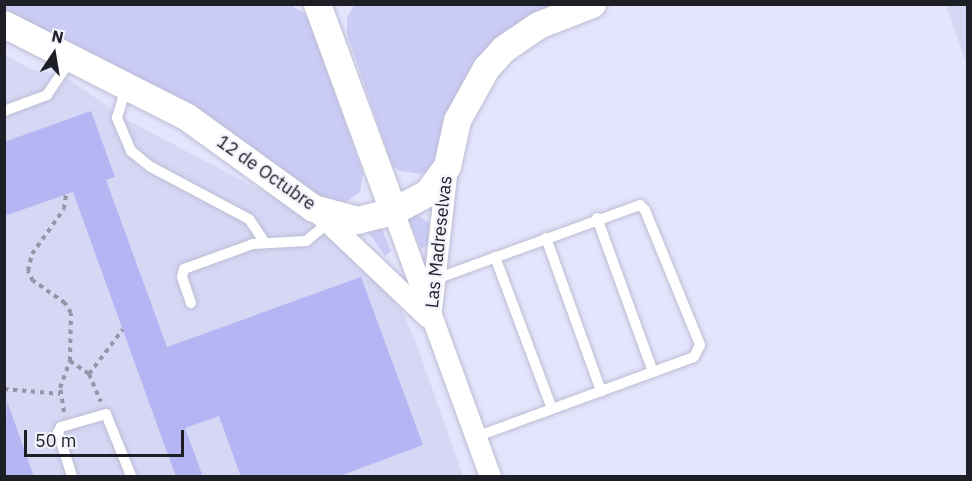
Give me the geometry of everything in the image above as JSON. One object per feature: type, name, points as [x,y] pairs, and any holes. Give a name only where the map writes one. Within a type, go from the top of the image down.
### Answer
[{"type":"street","points":[[317,4],[430,319]]},
{"type":"street","name":"12 de Octubre","points":[[4,24],[73,56],[187,117],[321,216],[357,220],[393,211],[428,192],[447,166],[457,120],[486,68],[512,43],[538,25],[592,4]]},
{"type":"street","name":"Las Madreselvas","points":[[430,319],[447,166]]},
{"type":"street","name":"Las Madreselvas","points":[[321,216],[430,319],[490,477]]},
{"type":"lane","points":[[4,111],[47,95],[73,56]]},
{"type":"lane","points":[[128,84],[117,118],[131,151],[151,167],[249,219],[265,243]]},
{"type":"lane","points":[[433,280],[633,205],[645,210],[700,345],[694,357],[476,437]]},
{"type":"lane","points":[[191,303],[182,277],[184,269],[241,247],[306,241],[321,216]]},
{"type":"lane","points":[[597,218],[653,372]]},
{"type":"lane","points":[[546,238],[601,391]]},
{"type":"lane","points":[[495,257],[552,409]]},
{"type":"lane","points":[[72,477],[58,438],[61,427],[106,414],[111,417],[131,477]]},
{"type":"path","points":[[66,194],[64,209],[32,254],[28,271],[33,280],[65,303],[71,313],[70,361],[60,394],[66,426]]},
{"type":"path","points":[[88,374],[123,329]]},
{"type":"path","points":[[70,361],[88,374],[106,414]]},
{"type":"path","points":[[4,389],[60,394]]},
{"type":"shaded area","points":[[289,4],[308,16],[363,174],[360,192],[346,202],[324,200],[200,115],[100,57],[5,12],[4,5]]},
{"type":"shaded area","points":[[354,5],[551,5],[507,30],[429,171],[421,174],[399,171],[392,165],[347,34],[347,18]]},
{"type":"shaded area","points":[[946,5],[967,5],[967,66]]},
{"type":"shaded area","points":[[4,54],[30,69],[64,76],[129,121],[287,204],[366,269],[402,311],[415,340],[463,476],[5,476]]},
{"type":"shaded area","points":[[418,215],[429,223],[428,244],[421,249],[408,217]]},
{"type":"shaded area","points":[[379,222],[391,251],[385,256],[365,228]]},
{"type":"building","points":[[91,111],[115,177],[106,180],[167,347],[361,277],[423,445],[337,477],[241,477],[219,416],[185,428],[203,477],[176,477],[73,192],[4,216],[4,142]]},
{"type":"building","points":[[7,401],[34,477],[4,477]]}]
